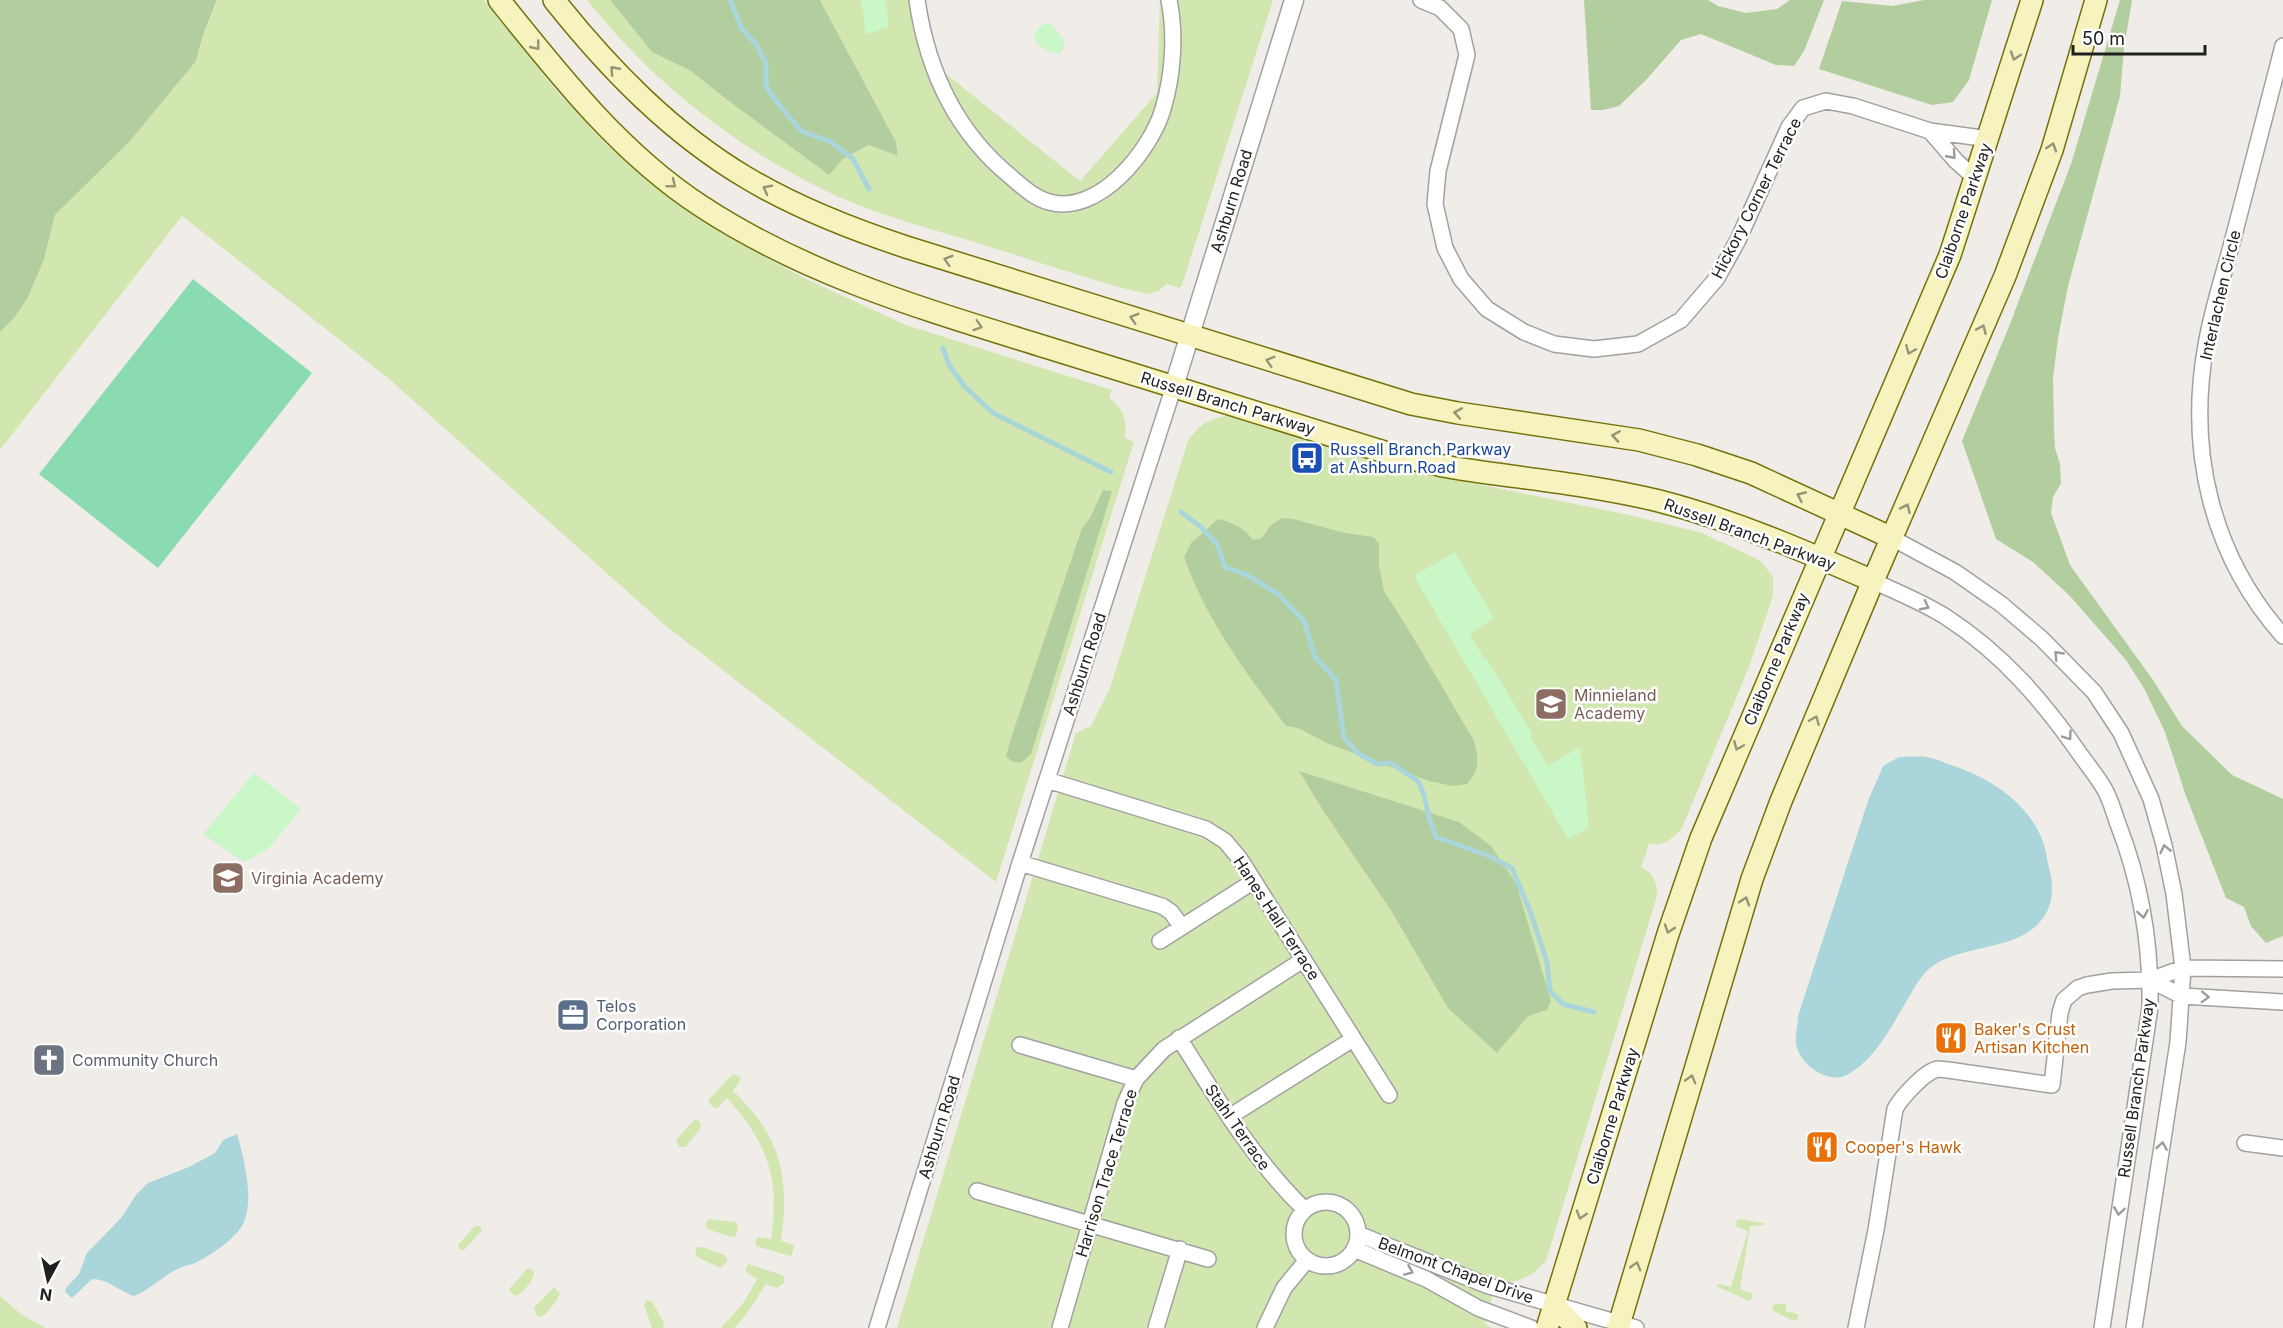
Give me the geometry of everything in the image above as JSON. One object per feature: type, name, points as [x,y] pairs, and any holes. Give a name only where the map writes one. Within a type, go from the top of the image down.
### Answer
[{"type":"main road","name":"Russell Branch Parkway","points":[[499,0],[569,86],[608,128],[654,170],[699,205],[761,243],[820,271],[902,302],[1394,455],[1458,469],[1611,490],[1660,501],[1711,517],[1819,557],[1873,581]]},
{"type":"main road","name":"Russell Branch Parkway","points":[[554,0],[616,73],[666,119],[704,149],[747,178],[830,220],[869,235],[1411,404],[1639,440],[1697,454],[1750,473],[1892,538]]},
{"type":"main road","name":"Claiborne Parkway","points":[[1546,1328],[1668,934],[1701,838],[1819,557],[1840,514],[1950,255],[2032,0]]},
{"type":"main road","points":[[1624,1326],[1752,879],[1781,801],[1873,581],[2005,276],[2052,150],[2096,0]]},
{"type":"main road","points":[[1554,1305],[1576,1328]]},
{"type":"street","points":[[917,0],[926,47],[944,93],[957,115],[1000,168],[1032,195],[1050,202],[1086,200],[1103,190],[1131,165],[1155,128],[1162,111],[1171,74],[1172,35],[1169,0]]},
{"type":"street","name":"Ashburn Road","points":[[877,1328],[1020,863],[1190,336],[1294,0]]},
{"type":"street","name":"Hickory Corner Terrace","points":[[1421,0],[1440,8],[1461,29],[1467,55],[1438,171],[1436,204],[1444,248],[1461,279],[1487,309],[1524,332],[1554,344],[1594,349],[1638,344],[1681,320],[1717,278],[1738,240],[1789,127],[1803,108],[1826,101],[1853,106],[1930,131],[1989,139]]},
{"type":"street","name":"Interlachen Circle","points":[[2283,46],[2206,344],[2199,423],[2206,486],[2216,525],[2243,582],[2261,610],[2283,636]]},
{"type":"street","points":[[1930,131],[1956,161],[1976,178]]},
{"type":"street","name":"Russell Branch Parkway","points":[[1892,538],[1954,572],[2001,604],[2042,639],[2094,692],[2121,733],[2151,799],[2164,845],[2174,894],[2183,968],[2178,1042],[2134,1328]]},
{"type":"street","name":"Russell Branch Parkway","points":[[1873,581],[1946,617],[1990,650],[2024,681],[2069,738],[2106,792],[2128,849],[2143,910],[2150,980],[2146,1040],[2102,1328]]},
{"type":"street","name":"Hanes Hall Terrace","points":[[1047,780],[1206,829],[1225,841],[1254,881],[1389,1095]]},
{"type":"street","points":[[1020,863],[1162,906],[1171,912],[1182,927]]},
{"type":"street","points":[[1160,941],[1254,881]]},
{"type":"street","name":"Harrison Trace Terrace","points":[[1060,1328],[1125,1103],[1136,1079],[1153,1059],[1179,1038],[1303,960]]},
{"type":"street","points":[[1856,1328],[1876,1230],[1895,1109],[1901,1099],[1929,1073],[1937,1069],[2052,1085],[2060,1013],[2064,1000],[2071,993],[2087,985],[2112,981],[2150,980],[2183,968],[2283,969]]},
{"type":"street","points":[[2150,980],[2182,996],[2283,1002]]},
{"type":"street","name":"Stahl Terrace","points":[[1179,1038],[1229,1117],[1269,1172],[1304,1209]]},
{"type":"street","points":[[1229,1117],[1353,1039]]},
{"type":"street","points":[[1020,1045],[1136,1079]]},
{"type":"street","points":[[2245,1143],[2283,1148]]},
{"type":"street","points":[[977,1191],[1208,1259]]},
{"type":"street","points":[[1323,1201],[1338,1203],[1351,1213],[1358,1227],[1356,1242],[1344,1261],[1336,1264],[1321,1266],[1306,1260],[1296,1248],[1293,1233],[1297,1218],[1304,1209],[1323,1201]]},
{"type":"street","name":"Belmont Chapel Drive","points":[[1356,1242],[1486,1285],[1624,1326]]},
{"type":"street","name":"Belmont Chapel Drive","points":[[1356,1242],[1478,1308],[1531,1328]]},
{"type":"street","points":[[1156,1328],[1180,1249]]},
{"type":"street","points":[[1265,1328],[1284,1288],[1306,1260]]},
{"type":"green space","points":[[0,0],[217,0],[203,35],[196,61],[130,141],[55,215],[44,259],[28,297],[14,318],[0,332]]},
{"type":"green space","points":[[218,0],[484,0],[555,89],[607,145],[668,196],[726,236],[804,278],[906,325],[1112,390],[1109,398],[1118,406],[1123,415],[1125,438],[1134,442],[996,882],[666,626],[388,378],[182,216],[0,450],[0,332],[14,318],[44,259],[55,215],[130,141],[196,61],[203,35]]},
{"type":"green space","points":[[587,0],[610,0],[652,52],[691,71],[829,174],[843,159],[870,145],[898,156],[896,142],[820,0],[909,0],[946,74],[1080,181],[1157,93],[1160,0],[1273,0],[1182,285],[1180,288],[1167,284],[1158,291],[1147,294],[895,218],[857,205],[802,179],[733,137],[701,113],[641,60]]},
{"type":"green space","points":[[610,0],[820,0],[896,142],[898,156],[869,145],[843,159],[829,175],[691,71],[652,52]]},
{"type":"green space","points":[[861,0],[885,0],[889,27],[866,34]]},
{"type":"green space","points":[[1584,0],[1708,0],[1718,6],[1746,13],[1777,9],[1790,0],[1824,0],[1804,51],[1794,66],[1776,65],[1701,34],[1681,40],[1647,79],[1619,106],[1591,110]]},
{"type":"green space","points":[[1924,0],[1992,0],[1969,80],[1953,102],[1932,105],[1819,69],[1842,1],[1893,6]]},
{"type":"green space","points":[[2120,0],[2132,0],[2124,48],[2120,96],[2068,286],[2058,338],[2053,378],[2054,429],[2061,483],[2053,497],[2051,513],[2070,565],[2153,680],[2182,726],[2232,775],[2283,799],[2283,936],[2266,943],[2251,926],[2244,907],[2226,898],[2186,796],[2165,732],[2145,690],[2126,660],[2069,595],[2033,562],[1996,539],[1962,441],[2010,324],[2071,164]]},
{"type":"green space","points":[[1051,24],[1063,38],[1065,46],[1059,54],[1044,48],[1035,40],[1034,36],[1039,27]]},
{"type":"green space","points":[[193,279],[312,373],[158,568],[39,474]]},
{"type":"green space","points":[[1228,416],[1361,457],[1423,473],[1629,515],[1702,533],[1761,561],[1773,577],[1773,596],[1749,667],[1682,828],[1668,841],[1649,844],[1641,867],[1654,878],[1657,896],[1546,1261],[1524,1278],[1511,1282],[1496,1282],[1485,1324],[1492,1328],[897,1328],[1076,733],[1091,726],[1110,688],[1188,441],[1205,423],[1215,418]]},
{"type":"green space","points":[[1103,490],[1112,491],[1031,754],[1021,763],[1011,761],[1006,756],[1012,735],[1082,528],[1090,518]]},
{"type":"green space","points":[[1282,518],[1345,533],[1374,537],[1379,544],[1379,566],[1384,591],[1474,741],[1477,764],[1467,784],[1453,786],[1429,781],[1329,744],[1298,728],[1286,726],[1242,666],[1204,603],[1184,557],[1191,543],[1218,519],[1238,526],[1253,540],[1262,538],[1271,525]]},
{"type":"green space","points":[[1455,552],[1494,618],[1469,634],[1485,660],[1487,659],[1533,735],[1530,737],[1548,766],[1580,747],[1589,828],[1568,839],[1414,576]]},
{"type":"green space","points":[[1299,771],[1459,822],[1491,846],[1516,883],[1551,1001],[1547,1010],[1528,1016],[1497,1053],[1448,1008],[1392,912]]},
{"type":"green space","points":[[254,773],[301,809],[268,849],[244,862],[203,834]]},
{"type":"green space","points":[[733,1074],[740,1077],[740,1080],[733,1091],[762,1124],[772,1141],[778,1159],[784,1197],[781,1241],[794,1245],[790,1256],[756,1246],[755,1242],[758,1237],[771,1239],[773,1218],[772,1180],[761,1147],[741,1115],[727,1098],[717,1108],[709,1103],[709,1099]]},
{"type":"green space","points":[[695,1119],[700,1122],[701,1127],[686,1147],[679,1147],[676,1140]]},
{"type":"green space","points":[[710,1219],[735,1222],[738,1226],[736,1236],[731,1237],[707,1229],[705,1223]]},
{"type":"green space","points":[[1737,1220],[1765,1225],[1750,1226],[1740,1289],[1753,1294],[1750,1301],[1716,1286],[1720,1284],[1731,1287],[1748,1231],[1736,1226]]},
{"type":"green space","points":[[475,1226],[480,1226],[482,1230],[464,1250],[460,1250],[458,1245]]},
{"type":"green space","points":[[698,1247],[725,1255],[728,1260],[721,1268],[697,1257],[695,1251]]},
{"type":"green space","points":[[748,1264],[782,1275],[784,1283],[777,1288],[766,1284],[745,1316],[734,1328],[721,1328],[744,1302],[757,1279],[746,1272]]},
{"type":"green space","points":[[528,1268],[534,1272],[532,1279],[525,1290],[515,1296],[509,1291],[510,1288]]},
{"type":"green space","points":[[554,1287],[560,1294],[542,1317],[537,1316],[534,1308]]},
{"type":"green space","points":[[0,1296],[22,1315],[46,1328],[0,1328]]},
{"type":"green space","points":[[647,1300],[652,1302],[664,1322],[663,1328],[652,1328],[644,1305]]},
{"type":"green space","points":[[1786,1304],[1786,1311],[1798,1314],[1798,1319],[1794,1321],[1773,1311],[1772,1306]]},
{"type":"water","points":[[1899,757],[1929,757],[1963,769],[1991,783],[2017,802],[2036,827],[2043,842],[2051,876],[2051,900],[2041,921],[2024,935],[1955,955],[1930,968],[1918,982],[1883,1040],[1867,1060],[1847,1075],[1831,1077],[1823,1075],[1808,1065],[1798,1051],[1796,1040],[1798,1016],[1868,801],[1883,766]]},
{"type":"water","points":[[237,1134],[245,1166],[248,1202],[244,1222],[230,1240],[208,1256],[176,1270],[134,1296],[103,1281],[92,1279],[72,1298],[65,1292],[79,1274],[87,1253],[121,1218],[136,1195],[148,1183],[189,1167],[215,1153],[223,1140]]},
{"type":"waterway","points":[[730,0],[742,29],[755,43],[766,63],[766,87],[801,131],[831,142],[853,159],[869,189]]},
{"type":"waterway","points":[[943,348],[949,365],[965,387],[993,413],[1111,472]]},
{"type":"waterway","points":[[1181,512],[1201,527],[1217,544],[1225,567],[1247,575],[1278,594],[1304,621],[1315,657],[1336,680],[1344,738],[1359,754],[1377,764],[1391,763],[1418,781],[1436,837],[1489,856],[1512,868],[1530,911],[1547,962],[1550,991],[1563,1004],[1594,1012]]},
{"type":"place","name":"Russell Branch Parkway at Ashburn Road","points":[[1307,458]]},
{"type":"place","name":"Minnieland Academy","points":[[1551,704]]},
{"type":"place","name":"Virginia Academy","points":[[228,878]]},
{"type":"place","name":"Telos Corporation","points":[[573,1015]]},
{"type":"place","name":"Baker's Crust Artisan Kitchen","points":[[1951,1038]]},
{"type":"place","name":"Community Church","points":[[49,1060]]},
{"type":"place","name":"Cooper's Hawk","points":[[1822,1147]]}]
